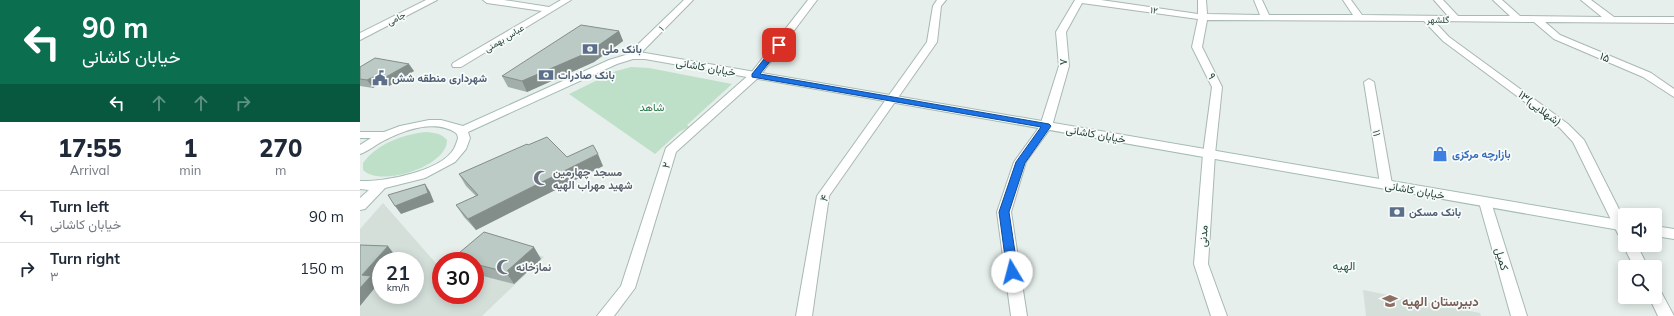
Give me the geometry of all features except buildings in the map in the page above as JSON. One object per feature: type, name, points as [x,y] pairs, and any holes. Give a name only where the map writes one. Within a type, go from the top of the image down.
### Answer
[{"type":"street","name":"جامی","points":[[360,37],[433,0]]},
{"type":"street","points":[[487,0],[551,10]]},
{"type":"street","name":"عباس بهمنی","points":[[457,66],[567,0]]},
{"type":"street","name":"۱","points":[[632,56],[689,0]]},
{"type":"street","name":"۲","points":[[605,316],[628,288],[670,151],[755,75],[813,0]]},
{"type":"street","name":"۴","points":[[804,316],[823,196],[932,42],[937,6],[942,0]]},
{"type":"street","name":"۷","points":[[1019,316],[1004,212],[1020,162],[1046,126],[1064,66],[1061,32],[1079,0]]},
{"type":"street","name":"۱۲","points":[[1082,0],[1203,17]]},
{"type":"street","name":"۹","points":[[1202,0],[1203,17],[1197,47],[1218,87],[1209,154]]},
{"type":"street","points":[[1258,0],[1266,17]]},
{"type":"street","points":[[1347,0],[1359,18]]},
{"type":"street","points":[[1438,0],[1456,19]]},
{"type":"street","points":[[1497,0],[1518,19]]},
{"type":"street","points":[[1585,0],[1612,20]]},
{"type":"street","name":"گلشهر","points":[[1203,17],[1674,20]]},
{"type":"street","name":"۱۳(شهلایی)","points":[[1426,18],[1446,39],[1564,126],[1578,140],[1618,218]]},
{"type":"street","name":"۱۵","points":[[1536,19],[1557,37],[1647,75],[1674,94]]},
{"type":"street","name":"خیابان کاشانی","points":[[462,132],[606,65],[632,56],[645,56],[1386,184],[1618,227]]},
{"type":"street","name":"۱۱","points":[[1369,82],[1386,184]]},
{"type":"street","points":[[360,150],[386,135],[413,126],[439,124],[453,126],[462,132],[464,137],[458,151],[444,163],[410,180],[380,186],[360,185]]},
{"type":"street","points":[[360,135],[386,135]]},
{"type":"street","name":"مدنی","points":[[1209,154],[1201,264],[1219,316]]},
{"type":"street","points":[[360,206],[380,186]]},
{"type":"street","name":"کمیل","points":[[1485,202],[1519,316]]},
{"type":"street","points":[[1662,232],[1674,234]]},
{"type":"street","points":[[1660,304],[1666,316]]},
{"type":"shaded area","points":[[383,203],[432,259],[432,304],[484,304],[484,252],[497,240],[544,257],[482,316],[360,316],[360,229]]},
{"type":"shaded area","name":"دبیرستان الهیه","points":[[1363,290],[1480,313],[1481,316],[1366,316]]},
{"type":"green space","name":"شاهد","points":[[631,67],[649,68],[732,84],[687,125],[689,127],[679,132],[655,154],[569,94],[616,71]]},
{"type":"green space","points":[[426,132],[435,133],[447,140],[444,149],[437,158],[426,166],[412,172],[384,177],[372,175],[363,170],[363,163],[383,145],[408,135]]},
{"type":"place","name":"بانک ملی","points":[[590,49]]},
{"type":"place","name":"بانک صادرات","points":[[546,75]]},
{"type":"place","name":"شهرداری منطقه شش","points":[[380,78]]},
{"type":"place","name":"بازارچه مرکزی","points":[[1440,154]]},
{"type":"place","name":"مسجد چهارمین شهید مهراب الهیه","points":[[541,178]]},
{"type":"place","name":"بانک مسکن","points":[[1397,212]]},
{"type":"place","name":"نمازخانه","points":[[504,267]]},
{"type":"place","name":"دبیرستان الهیه","points":[[1390,301]]},
{"type":"district","name":"الهیه","points":[[1344,265]]},
{"type":"route","points":[[779,45],[755,75],[1046,126],[1020,162],[1004,212],[1012,272]]}]
